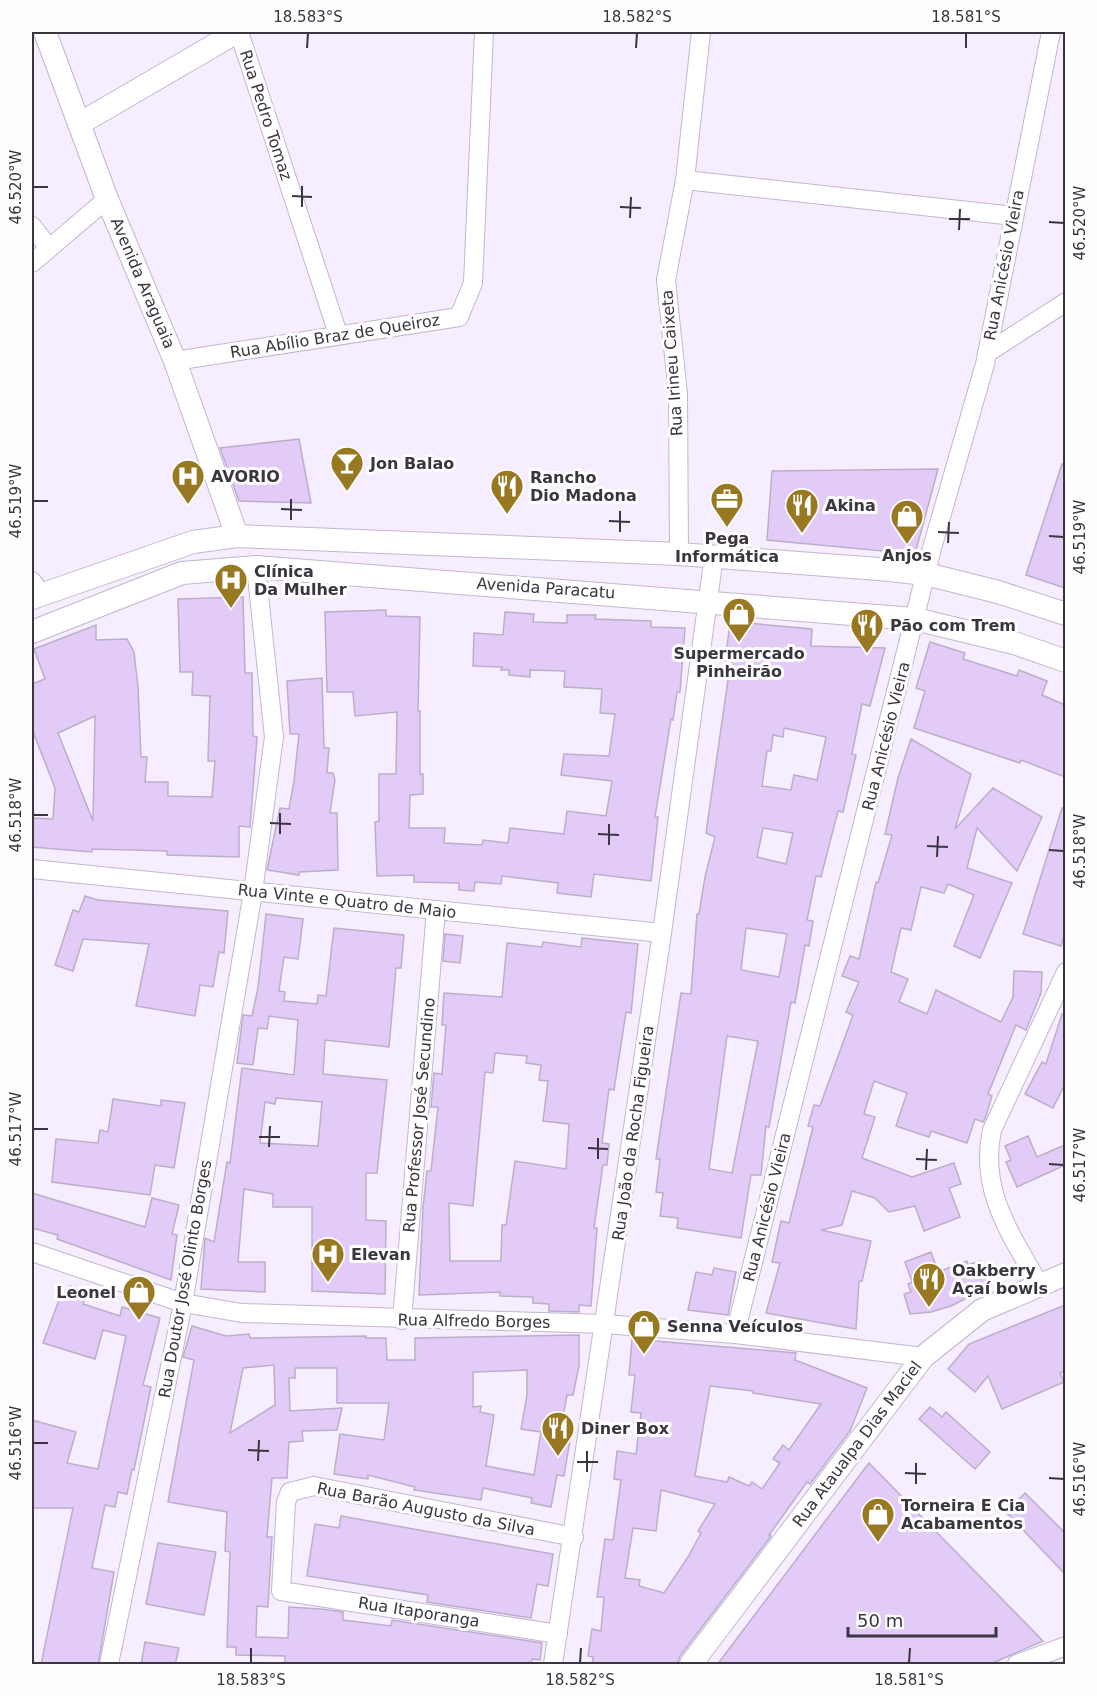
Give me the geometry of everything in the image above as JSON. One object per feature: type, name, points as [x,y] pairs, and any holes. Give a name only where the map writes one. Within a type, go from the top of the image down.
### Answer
[{"type":"street","name":"Avenida Araguaia","points":[[45,32],[107,199],[176,361],[237,536]]},
{"type":"street","points":[[79,124],[238,32]]},
{"type":"street","name":"Rua Pedro Tomaz","points":[[238,32],[338,334]]},
{"type":"street","name":"Rua Abílio Braz de Queiroz","points":[[176,361],[459,316],[474,282],[484,32]]},
{"type":"street","name":"Rua Irineu Caixeta","points":[[679,554],[678,394],[666,280],[686,180],[701,32]]},
{"type":"street","name":"Rua Anicésio Vieira","points":[[735,1334],[926,574],[987,354],[1051,32]]},
{"type":"street","points":[[686,180],[1014,216]]},
{"type":"street","points":[[32,263],[107,199]]},
{"type":"street","points":[[32,226],[49,248]]},
{"type":"street","points":[[987,354],[1065,302]]},
{"type":"street","points":[[35,591],[193,542],[237,536],[679,554],[926,574],[998,592],[1065,614]]},
{"type":"street","name":"Rua João da Rocha Figueira","points":[[553,1665],[574,1537],[662,933],[714,556]]},
{"type":"street","name":"Avenida Paracatu","points":[[32,632],[182,573],[256,567],[709,600],[915,618],[1014,643],[1065,661]]},
{"type":"street","name":"Rua Doutor José Olinto Borges","points":[[109,1665],[183,1303],[253,892],[274,737],[256,567]]},
{"type":"street","name":"Rua Vinte e Quatro de Maio","points":[[32,870],[662,933]]},
{"type":"street","name":"Rua Professor José Secundino","points":[[402,1320],[436,910]]},
{"type":"street","points":[[1039,1284],[1006,1226],[995,1198],[986,1155],[992,1130],[1065,972]]},
{"type":"street","name":"Rua Alfredo Borges","points":[[32,1252],[183,1303],[242,1313],[402,1320],[604,1324],[735,1334],[923,1357]]},
{"type":"street","name":"Rua Ataualpa Dias Maciel","points":[[691,1665],[923,1357],[981,1310],[1065,1274]]},
{"type":"street","name":"Rua Barão Augusto da Silva","points":[[281,1591],[286,1502],[290,1492],[314,1486],[574,1537]]},
{"type":"street","name":"Rua Itaporanga","points":[[281,1591],[558,1634]]},
{"type":"street","points":[[1017,1665],[1065,1646]]},
{"type":"building","points":[[299,439],[311,503],[239,501],[220,448]]},
{"type":"building","points":[[1062,464],[1065,465],[1065,588],[1026,575]]},
{"type":"building","points":[[938,469],[915,554],[767,540],[772,471]]},
{"type":"building","points":[[243,597],[245,673],[252,673],[253,736],[257,737],[250,827],[239,826],[239,857],[167,855],[167,851],[92,849],[92,852],[32,847],[32,818],[53,819],[55,788],[32,729],[32,684],[45,679],[34,649],[96,625],[96,640],[127,639],[134,652],[141,757],[147,757],[145,782],[168,782],[168,796],[212,797],[215,761],[208,761],[210,696],[192,695],[193,672],[180,672],[178,599]],"holes":[[[95,716],[93,821],[58,733]]]},
{"type":"building","points":[[386,610],[386,616],[420,617],[418,711],[420,711],[420,774],[423,774],[423,794],[410,795],[409,828],[445,828],[444,843],[482,845],[483,840],[508,843],[510,828],[564,834],[567,811],[606,816],[612,781],[561,775],[564,754],[609,756],[615,714],[600,713],[602,689],[564,687],[565,671],[530,670],[530,677],[509,675],[509,670],[501,670],[502,667],[473,666],[474,633],[503,635],[505,612],[534,614],[533,622],[567,623],[567,615],[596,615],[595,619],[651,621],[651,627],[685,628],[680,692],[677,692],[673,720],[671,719],[655,817],[658,817],[651,881],[594,874],[591,897],[557,893],[558,883],[502,876],[501,884],[475,882],[474,891],[459,890],[459,883],[414,882],[414,875],[377,876],[375,822],[379,821],[379,774],[396,774],[397,712],[355,716],[353,692],[327,692],[325,612]]},
{"type":"building","points":[[736,622],[812,629],[811,646],[885,648],[870,706],[862,704],[852,754],[856,755],[843,812],[838,811],[821,877],[816,876],[807,920],[813,921],[809,946],[805,945],[795,1003],[791,1002],[769,1127],[766,1126],[761,1175],[751,1175],[741,1238],[677,1228],[678,1218],[660,1216],[663,1193],[656,1192],[660,1159],[656,1159],[681,993],[691,994],[697,914],[699,914],[715,837],[706,833],[730,666],[725,665],[729,630]],"holes":[[[784,728],[826,737],[817,780],[794,775],[791,790],[762,786],[767,751],[771,751],[773,735],[783,737]],[[763,828],[793,833],[786,864],[757,857]],[[746,928],[787,934],[779,977],[741,970]],[[727,1036],[758,1041],[732,1173],[709,1169]]]},
{"type":"building","points":[[930,642],[965,653],[963,659],[1017,676],[1019,670],[1047,681],[1042,695],[1065,705],[1065,777],[1021,760],[1020,763],[914,728],[925,691],[916,688]]},
{"type":"building","points":[[322,678],[324,748],[329,748],[327,773],[333,773],[335,780],[330,813],[337,813],[338,870],[299,872],[299,875],[267,870],[280,808],[289,809],[299,734],[290,734],[287,681]]},
{"type":"building","points":[[911,739],[971,774],[955,829],[993,788],[1042,817],[1017,871],[977,828],[967,868],[1012,883],[980,958],[954,946],[974,895],[948,884],[944,893],[921,887],[911,930],[901,928],[891,972],[908,979],[899,1002],[927,1014],[936,990],[1001,1022],[1013,997],[1014,971],[1042,972],[1041,993],[1026,1030],[1016,1025],[988,1094],[992,1096],[985,1119],[983,1122],[975,1119],[967,1143],[931,1131],[929,1137],[896,1126],[907,1093],[874,1081],[864,1114],[875,1117],[862,1158],[912,1177],[954,1163],[961,1184],[949,1188],[960,1217],[924,1231],[915,1206],[889,1212],[875,1198],[852,1191],[842,1225],[821,1230],[871,1241],[862,1281],[859,1281],[856,1329],[766,1313],[780,1263],[772,1262],[781,1221],[789,1223],[813,1127],[808,1126],[814,1105],[820,1106],[853,1015],[846,1012],[859,982],[842,976],[850,956],[859,959],[876,882],[878,883],[892,835],[885,834],[898,778]]},
{"type":"building","points":[[1062,808],[1065,809],[1065,933],[1061,946],[1023,934]]},
{"type":"building","points":[[85,896],[98,900],[228,911],[224,953],[219,952],[213,987],[200,985],[195,1016],[136,1006],[149,944],[83,939],[73,971],[55,965],[73,910],[79,912]]},
{"type":"building","points":[[266,914],[303,919],[298,959],[284,957],[279,991],[285,992],[284,1001],[317,1004],[318,995],[326,996],[334,928],[404,935],[401,968],[396,968],[389,1047],[325,1040],[323,1074],[387,1080],[377,1173],[366,1173],[366,1220],[386,1221],[385,1294],[312,1291],[312,1207],[273,1207],[273,1194],[244,1189],[238,1262],[265,1262],[265,1292],[201,1289],[205,1238],[214,1242],[227,1162],[230,1163],[242,1068],[294,1075],[298,1020],[269,1016],[267,1029],[258,1028],[253,1065],[237,1063],[243,1015],[252,1016],[258,988]],"holes":[[[276,1098],[322,1102],[318,1146],[260,1143],[265,1102],[275,1104]]]},
{"type":"building","points":[[445,934],[463,936],[460,963],[443,961]]},
{"type":"building","points":[[582,938],[638,944],[631,1013],[626,1012],[614,1090],[609,1089],[602,1143],[609,1144],[607,1165],[603,1165],[594,1228],[597,1228],[591,1306],[579,1305],[579,1312],[549,1311],[549,1304],[533,1303],[533,1297],[500,1296],[500,1292],[419,1295],[423,1208],[427,1171],[431,1171],[438,1107],[431,1107],[434,1073],[442,1074],[446,1025],[442,1025],[444,993],[502,997],[507,943],[542,947],[543,942],[581,947]],"holes":[[[495,1053],[527,1056],[526,1063],[541,1065],[539,1080],[548,1081],[543,1121],[569,1124],[566,1169],[515,1161],[506,1225],[502,1225],[501,1261],[450,1261],[449,1203],[473,1206],[485,1072],[493,1073]]]},
{"type":"building","points":[[1062,1014],[1065,1015],[1065,1084],[1053,1108],[1025,1094],[1042,1062],[1046,1064]]},
{"type":"building","points":[[113,1099],[161,1106],[161,1100],[185,1103],[174,1168],[155,1165],[150,1195],[52,1182],[56,1139],[98,1143],[100,1130],[108,1132]]},
{"type":"building","points":[[1028,1136],[1037,1157],[1065,1145],[1065,1165],[1017,1187],[1006,1162],[1011,1160],[1005,1146]]},
{"type":"building","points":[[32,1193],[145,1227],[152,1198],[179,1205],[172,1234],[177,1235],[171,1280],[57,1239],[58,1235],[32,1228]]},
{"type":"building","points":[[931,1252],[938,1272],[967,1261],[968,1265],[980,1261],[988,1284],[977,1288],[969,1297],[951,1306],[931,1312],[910,1314],[904,1294],[911,1292],[908,1284],[912,1282],[905,1262]]},
{"type":"building","points":[[714,1268],[736,1272],[728,1315],[688,1310],[696,1272],[712,1275]]},
{"type":"building","points":[[70,1286],[87,1292],[83,1304],[120,1316],[122,1307],[160,1318],[143,1385],[151,1387],[134,1470],[132,1469],[127,1494],[118,1492],[115,1507],[105,1505],[92,1568],[114,1572],[98,1665],[41,1665],[73,1508],[32,1508],[32,1420],[76,1432],[67,1463],[98,1469],[126,1336],[103,1330],[95,1359],[43,1343],[62,1292],[68,1293]]},
{"type":"building","points":[[1065,1305],[1065,1371],[1060,1373],[1064,1382],[1002,1409],[988,1376],[975,1392],[948,1369],[969,1344]]},
{"type":"building","points":[[192,1326],[226,1336],[249,1334],[250,1338],[366,1336],[366,1338],[386,1338],[387,1360],[415,1360],[415,1338],[579,1335],[579,1366],[573,1395],[567,1395],[559,1438],[570,1440],[564,1476],[557,1475],[551,1507],[531,1503],[532,1498],[483,1488],[481,1500],[414,1490],[415,1487],[368,1475],[368,1479],[334,1474],[340,1434],[384,1440],[389,1403],[337,1403],[337,1368],[295,1368],[295,1378],[289,1378],[290,1411],[342,1408],[337,1430],[302,1431],[303,1441],[289,1442],[287,1478],[272,1478],[267,1537],[272,1537],[268,1607],[257,1606],[256,1637],[288,1638],[289,1607],[321,1609],[343,1612],[343,1620],[391,1626],[392,1620],[542,1643],[540,1660],[532,1659],[531,1665],[285,1665],[285,1656],[236,1655],[236,1647],[227,1647],[230,1552],[225,1551],[227,1512],[168,1502],[194,1360],[183,1357]],"holes":[[[274,1365],[275,1405],[230,1433],[243,1368]],[[527,1370],[527,1395],[521,1429],[541,1432],[534,1475],[486,1466],[494,1415],[480,1412],[481,1406],[473,1407],[473,1372]]]},
{"type":"building","points":[[632,1339],[796,1353],[795,1360],[867,1388],[850,1431],[810,1484],[807,1482],[769,1535],[771,1536],[680,1656],[677,1665],[592,1665],[593,1657],[588,1656],[592,1629],[601,1631],[604,1597],[597,1597],[605,1539],[613,1540],[621,1480],[614,1479],[617,1451],[636,1454],[641,1413],[631,1412],[635,1375],[629,1375]],"holes":[[[710,1386],[753,1391],[753,1393],[821,1404],[789,1450],[783,1445],[773,1459],[780,1463],[762,1489],[752,1482],[749,1486],[729,1477],[727,1482],[695,1476]],[[661,1490],[715,1504],[698,1531],[701,1533],[688,1557],[664,1593],[639,1586],[640,1580],[625,1578],[633,1528],[656,1531]]]},
{"type":"building","points":[[930,1407],[942,1417],[946,1412],[990,1452],[975,1469],[919,1419]]},
{"type":"building","name":"Torneira E Cia Acabamentos","points":[[869,1463],[1043,1641],[988,1665],[717,1665]]},
{"type":"building","points":[[1025,1493],[1065,1533],[1065,1574],[1006,1512]]},
{"type":"building","points":[[341,1516],[553,1554],[548,1586],[537,1584],[531,1618],[427,1602],[428,1595],[307,1576],[315,1524],[339,1528]]},
{"type":"building","points":[[158,1543],[216,1552],[204,1615],[146,1604]]},
{"type":"building","points":[[145,1642],[179,1648],[175,1665],[141,1665]]},
{"type":"place","name":"Jon Balao","points":[[347,492]]},
{"type":"place","name":"AVORIO","points":[[188,505]]},
{"type":"place","name":"Rancho Dio Madona","points":[[507,515]]},
{"type":"place","name":"Pega Informática","points":[[727,528]]},
{"type":"place","name":"Akina","points":[[802,534]]},
{"type":"place","name":"Anjos","points":[[907,545]]},
{"type":"place","name":"Clínica Da Mulher","points":[[231,609]]},
{"type":"place","name":"Supermercado Pinheirão","points":[[739,643]]},
{"type":"place","name":"Pão com Trem","points":[[867,654]]},
{"type":"place","name":"Elevan","points":[[328,1283]]},
{"type":"place","name":"Oakberry Açaí bowls","points":[[929,1308]]},
{"type":"place","name":"Leonel","points":[[139,1321]]},
{"type":"place","name":"Senna Veículos","points":[[644,1355]]},
{"type":"place","name":"Diner Box","points":[[558,1457]]},
{"type":"place","name":"Torneira E Cia Acabamentos","points":[[878,1543]]}]
